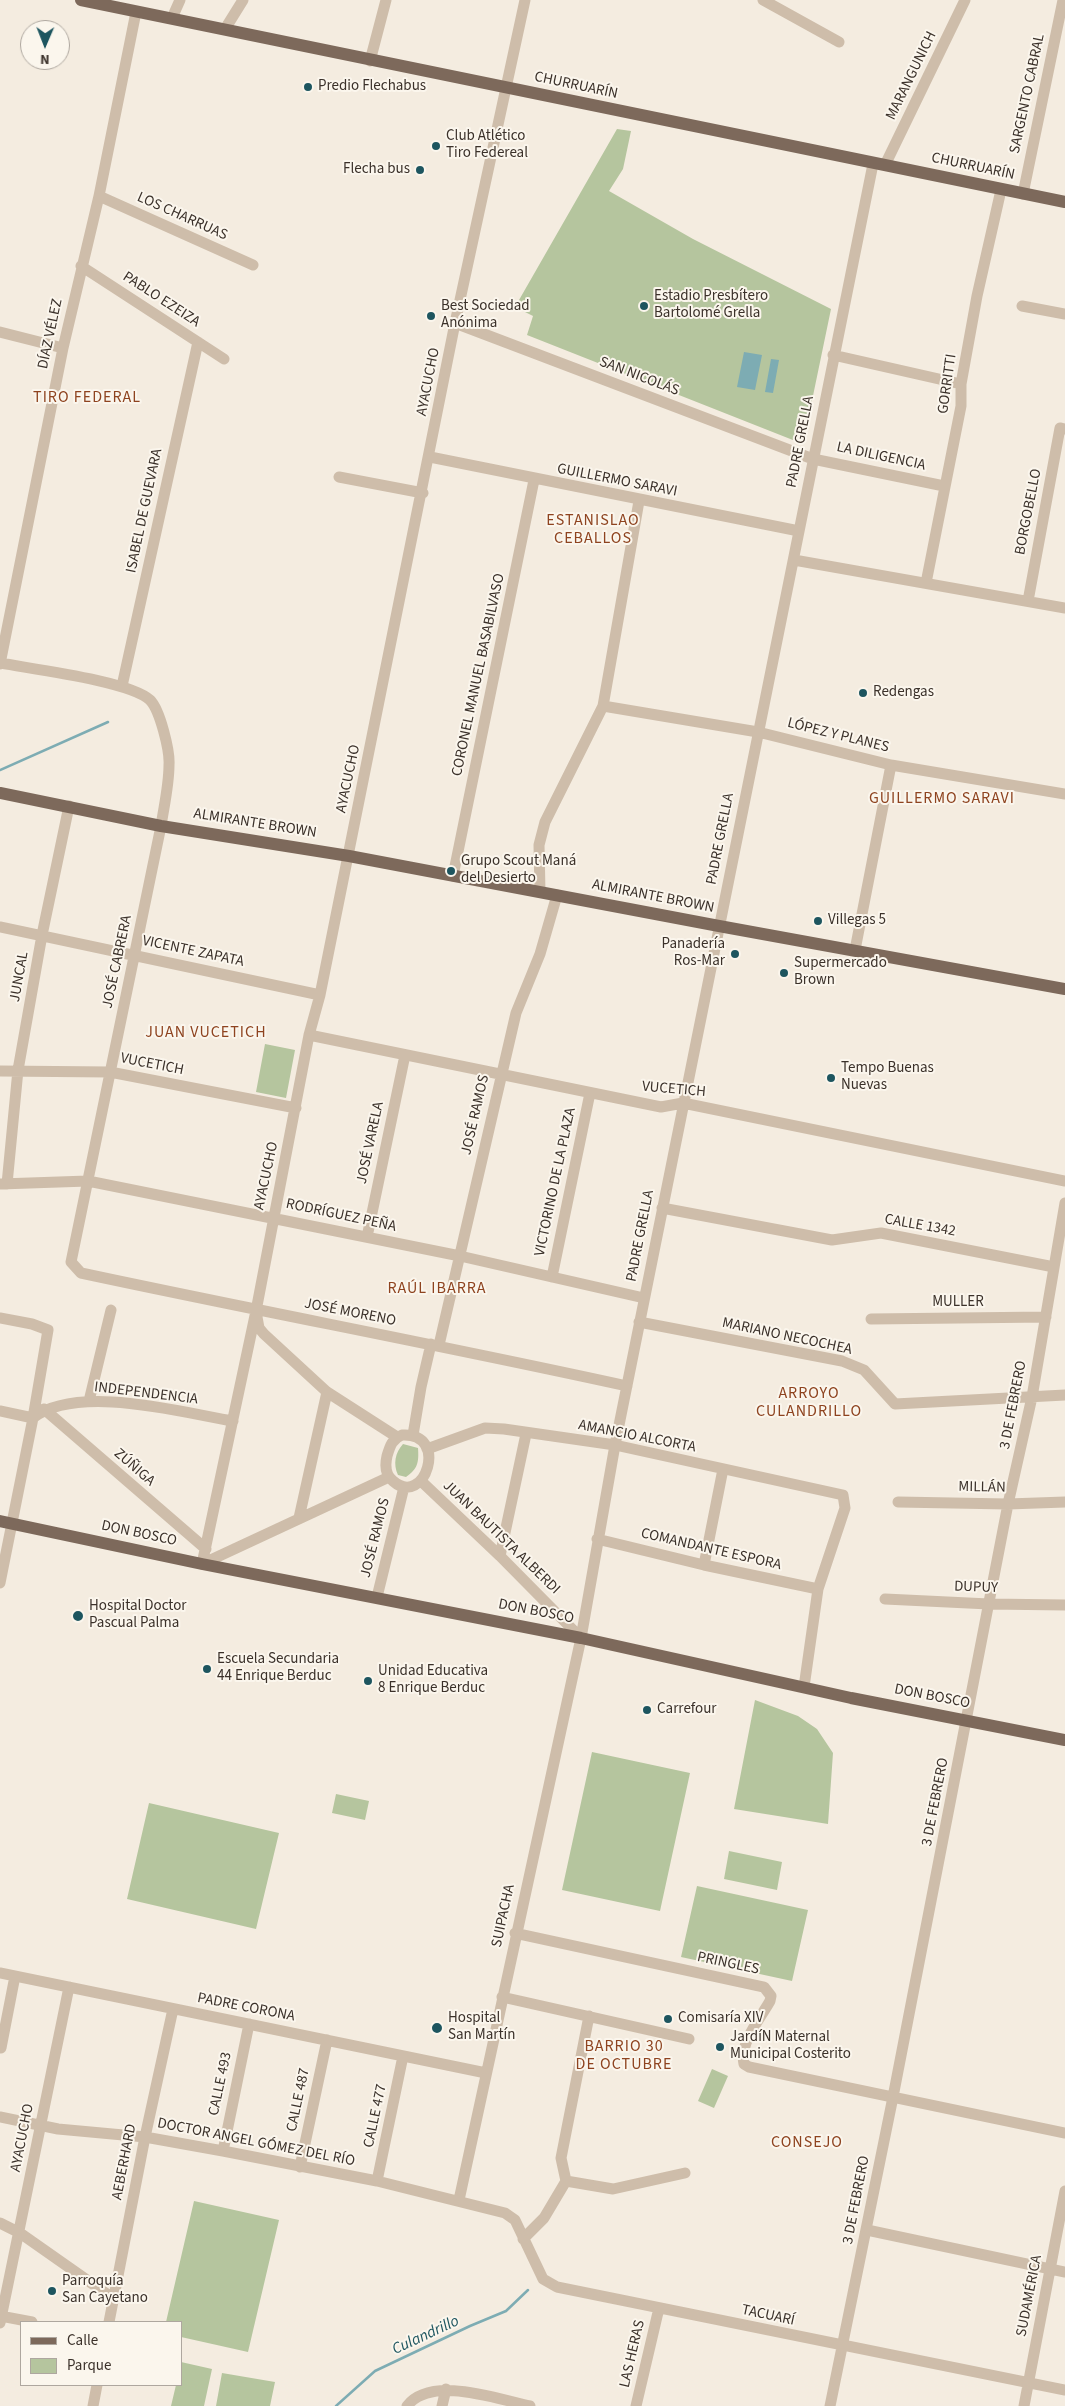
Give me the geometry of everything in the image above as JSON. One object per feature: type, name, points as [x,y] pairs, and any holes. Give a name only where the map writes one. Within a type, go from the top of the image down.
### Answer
[{"type":"main road","name":"CHURRUARÍN","points":[[81,0],[370,61],[1065,202]]},
{"type":"main road","name":"ALMIRANTE BROWN","points":[[0,793],[161,826],[349,856],[1065,989]]},
{"type":"main road","name":"DON BOSCO","points":[[6,1522],[202,1564],[581,1638],[851,1698],[1065,1740]]},
{"type":"street","points":[[172,18],[180,0]]},
{"type":"street","points":[[225,29],[243,0]]},
{"type":"street","points":[[370,61],[386,0]]},
{"type":"street","name":"AYACUCHO","points":[[202,1564],[256,1311],[309,1035],[320,995],[349,856],[423,493],[455,323],[525,0]]},
{"type":"street","points":[[763,0],[839,42]]},
{"type":"street","name":"MARANGUNICH","points":[[879,165],[966,0]]},
{"type":"street","name":"SARGENTO CABRAL","points":[[1023,194],[1062,0]]},
{"type":"street","name":"DÍAZ VÉLEZ","points":[[0,663],[63,348],[99,196],[136,12]]},
{"type":"street","name":"PADRE GRELLA","points":[[581,1638],[597,1539],[639,1322],[794,560],[833,355],[879,165]]},
{"type":"street","name":"GORRITTI","points":[[926,583],[961,406],[961,384],[977,296],[1001,190]]},
{"type":"street","name":"LOS CHARRUAS","points":[[99,196],[253,265]]},
{"type":"street","name":"PABLO EZEIZA","points":[[81,266],[224,359]]},
{"type":"street","points":[[1022,306],[1065,314]]},
{"type":"street","name":"SAN NICOLÁS","points":[[455,323],[813,458]]},
{"type":"street","points":[[0,332],[63,348]]},
{"type":"street","name":"ISABEL DE GUEVARA","points":[[122,686],[198,342]]},
{"type":"street","points":[[833,355],[961,384]]},
{"type":"street","name":"BORGOBELLO","points":[[1028,601],[1063,428]]},
{"type":"street","name":"GUILLERMO SARAVI","points":[[430,457],[534,480],[799,531]]},
{"type":"street","name":"LA DILIGENCIA","points":[[813,458],[944,486]]},
{"type":"street","points":[[339,477],[423,493]]},
{"type":"street","name":"CORONEL MANUEL BASABILVASO","points":[[453,876],[534,480]]},
{"type":"street","points":[[540,892],[539,845],[545,822],[604,706],[639,501]]},
{"type":"street","points":[[794,560],[1065,608]]},
{"type":"street","name":"JOSÉ CABRERA","points":[[0,663],[122,686],[141,694],[152,701],[159,716],[170,764],[161,826],[71,1262]]},
{"type":"street","name":"LÓPEZ Y PLANES","points":[[604,706],[758,732],[891,764],[1065,794]]},
{"type":"street","points":[[855,950],[891,764]]},
{"type":"street","name":"JUNCAL","points":[[3,1184],[18,1070],[42,935],[69,806]]},
{"type":"street","name":"JOSÉ RAMOS","points":[[413,1435],[420,1387],[435,1345],[460,1256],[500,1075],[516,1013],[540,954],[558,895]]},
{"type":"street","name":"VICENTE ZAPATA","points":[[0,927],[135,954],[320,995]]},
{"type":"street","name":"VUCETICH","points":[[309,1035],[661,1108],[683,1103],[1065,1181]]},
{"type":"street","name":"JOSÉ VARELA","points":[[367,1237],[405,1055]]},
{"type":"street","name":"VUCETICH","points":[[0,1070],[110,1072],[296,1108]]},
{"type":"street","name":"VICTORINO DE LA PLAZA","points":[[552,1277],[590,1093]]},
{"type":"street","name":"RODRÍGUEZ PEÑA","points":[[3,1184],[88,1181],[460,1256],[644,1298]]},
{"type":"street","name":"3 DE FEBRERO","points":[[830,2406],[867,2230],[1008,1504],[1032,1397],[1065,1203]]},
{"type":"street","name":"CALLE 1342","points":[[662,1208],[832,1240],[881,1233],[1054,1267]]},
{"type":"street","name":"JOSÉ MORENO","points":[[71,1262],[81,1273],[256,1311],[435,1345],[627,1386]]},
{"type":"street","points":[[89,1401],[111,1310]]},
{"type":"street","points":[[256,1311],[259,1328],[264,1334],[327,1392],[397,1437],[413,1435],[424,1441],[427,1449],[427,1471],[421,1482],[414,1486],[399,1486],[389,1477],[387,1459],[391,1445],[397,1437]]},
{"type":"street","name":"MULLER","points":[[871,1319],[1046,1317]]},
{"type":"street","points":[[0,1318],[32,1324],[48,1330],[33,1418],[6,1522],[0,1582]]},
{"type":"street","name":"MARIANO NECOCHEA","points":[[639,1322],[842,1361],[864,1370],[895,1404],[1065,1395]]},
{"type":"street","points":[[299,1518],[327,1392]]},
{"type":"street","name":"INDEPENDENCIA","points":[[33,1418],[44,1410],[81,1401],[89,1401],[132,1404],[233,1421]]},
{"type":"street","name":"ZÚÑIGA","points":[[44,1410],[206,1549]]},
{"type":"street","points":[[0,1411],[33,1418]]},
{"type":"street","name":"AMANCIO ALCORTA","points":[[427,1449],[485,1428],[504,1429],[526,1434],[615,1445],[843,1495],[845,1508],[818,1589]]},
{"type":"street","points":[[500,1556],[526,1434]]},
{"type":"street","points":[[704,1565],[723,1469]]},
{"type":"street","points":[[202,1564],[389,1477]]},
{"type":"street","name":"JUAN BAUTISTA ALBERDI","points":[[421,1482],[500,1556],[581,1638]]},
{"type":"street","name":"JOSÉ RAMOS","points":[[377,1597],[404,1487]]},
{"type":"street","name":"MILLÁN","points":[[898,1502],[1008,1504],[1065,1502]]},
{"type":"street","name":"COMANDANTE ESPORA","points":[[597,1539],[704,1565],[818,1589]]},
{"type":"street","points":[[804,1687],[818,1589]]},
{"type":"street","name":"DUPUY","points":[[885,1599],[988,1604],[1065,1605]]},
{"type":"street","name":"SUIPACHA","points":[[459,2200],[515,1933],[581,1638]]},
{"type":"street","name":"PRINGLES","points":[[515,1933],[764,1987],[771,1996],[770,2001],[745,2045],[742,2055],[744,2064],[753,2068],[1065,2133]]},
{"type":"street","name":"PADRE CORONA","points":[[0,1973],[486,2073]]},
{"type":"street","points":[[2,2048],[15,1976]]},
{"type":"street","name":"AYACUCHO","points":[[0,2319],[20,2232],[69,1987]]},
{"type":"street","points":[[502,1997],[689,2039]]},
{"type":"street","name":"AEBERHARD","points":[[109,2321],[145,2137],[173,2009]]},
{"type":"street","points":[[523,2239],[544,2218],[566,2181],[561,2158],[589,2016]]},
{"type":"street","name":"CALLE 493","points":[[223,2151],[249,2024]]},
{"type":"street","name":"CALLE 487","points":[[300,2167],[327,2040]]},
{"type":"street","name":"CALLE 477","points":[[378,2182],[403,2056]]},
{"type":"street","name":"DOCTOR ANGEL GÓMEZ DEL RÍO","points":[[0,2117],[40,2125],[145,2137],[223,2151],[378,2182],[459,2200],[505,2213]]},
{"type":"street","points":[[566,2181],[613,2189],[685,2174]]},
{"type":"street","name":"SUDAMÉRICA","points":[[1024,2406],[1065,2191]]},
{"type":"street","name":"TACUARÍ","points":[[505,2213],[515,2220],[543,2279],[557,2287],[1065,2390]]},
{"type":"street","points":[[0,2223],[20,2232],[114,2299]]},
{"type":"street","points":[[867,2230],[1065,2272]]},
{"type":"street","name":"LAS HERAS","points":[[636,2406],[659,2308]]},
{"type":"street","points":[[0,2319],[21,2321]]},
{"type":"street","points":[[93,2406],[97,2386]]},
{"type":"street","points":[[442,2406],[446,2389]]},
{"type":"street","points":[[407,2406],[422,2394],[446,2389],[530,2406]]},
{"type":"green space","points":[[617,129],[631,131],[623,169],[609,191],[693,239],[831,309],[803,444],[527,335],[533,316],[515,307]]},
{"type":"green space","points":[[265,1044],[295,1050],[286,1098],[256,1092]]},
{"type":"green space","points":[[403,1444],[418,1448],[417,1465],[406,1477],[398,1475],[395,1463],[400,1447]]},
{"type":"green space","points":[[755,1700],[798,1716],[817,1729],[833,1753],[828,1824],[734,1809]]},
{"type":"green space","points":[[592,1752],[690,1773],[660,1911],[562,1890]]},
{"type":"green space","points":[[336,1794],[369,1801],[365,1820],[332,1813]]},
{"type":"green space","points":[[149,1803],[279,1833],[256,1929],[127,1899]]},
{"type":"green space","points":[[729,1851],[782,1862],[777,1890],[724,1879]]},
{"type":"green space","points":[[697,1886],[808,1910],[792,1981],[681,1957]]},
{"type":"green space","points":[[712,2069],[728,2076],[714,2108],[698,2101]]},
{"type":"green space","points":[[194,2201],[279,2220],[248,2352],[182,2337],[182,2321],[166,2321]]},
{"type":"green space","points":[[182,2362],[212,2369],[204,2406],[171,2406],[176,2386],[182,2386]]},
{"type":"green space","points":[[222,2373],[275,2382],[270,2406],[216,2406]]},
{"type":"water","points":[[744,352],[762,355],[755,390],[737,387]]},
{"type":"water","points":[[771,359],[779,360],[773,393],[765,392]]},
{"type":"waterway","points":[[0,770],[108,722]]},
{"type":"waterway","name":"Culandrillo","points":[[336,2406],[375,2371],[506,2311],[528,2290]]},
{"type":"place","name":"Predio Flechabus","points":[[308,87]]},
{"type":"place","name":"Club Atlético Tiro Federeal","points":[[436,146]]},
{"type":"place","name":"Flecha bus","points":[[420,170]]},
{"type":"place","name":"Estadio Presbítero Bartolomé Grella","points":[[644,306]]},
{"type":"place","name":"Best Sociedad Anónima","points":[[431,316]]},
{"type":"place","name":"Redengas","points":[[863,693]]},
{"type":"place","name":"Grupo Scout Maná del Desierto","points":[[451,871]]},
{"type":"place","name":"Villegas 5","points":[[818,921]]},
{"type":"place","name":"Panadería Ros-Mar","points":[[735,954]]},
{"type":"place","name":"Supermercado Brown","points":[[784,973]]},
{"type":"place","name":"Tempo Buenas Nuevas","points":[[831,1078]]},
{"type":"place","name":"Hospital Doctor Pascual Palma","points":[[78,1616]]},
{"type":"place","name":"Escuela Secundaria 44 Enrique Berduc","points":[[207,1669]]},
{"type":"place","name":"Unidad Educativa 8 Enrique Berduc","points":[[368,1681]]},
{"type":"place","name":"Carrefour","points":[[647,1710]]},
{"type":"place","name":"Comisaría XIV","points":[[668,2019]]},
{"type":"place","name":"Hospital San Martín","points":[[437,2028]]},
{"type":"place","name":"JardíN Maternal Municipal Costerito","points":[[720,2047]]},
{"type":"place","name":"Parroquía San Cayetano","points":[[52,2291]]},
{"type":"district","name":"TIRO FEDERAL","points":[[87,398]]},
{"type":"district","name":"ESTANISLAO CEBALLOS","points":[[593,530]]},
{"type":"district","name":"GUILLERMO SARAVI","points":[[942,799]]},
{"type":"district","name":"JUAN VUCETICH","points":[[206,1033]]},
{"type":"district","name":"RAÚL IBARRA","points":[[437,1289]]},
{"type":"district","name":"ARROYO CULANDRILLO","points":[[809,1403]]},
{"type":"district","name":"BARRIO 30 DE OCTUBRE","points":[[624,2056]]},
{"type":"district","name":"CONSEJO","points":[[807,2143]]}]
